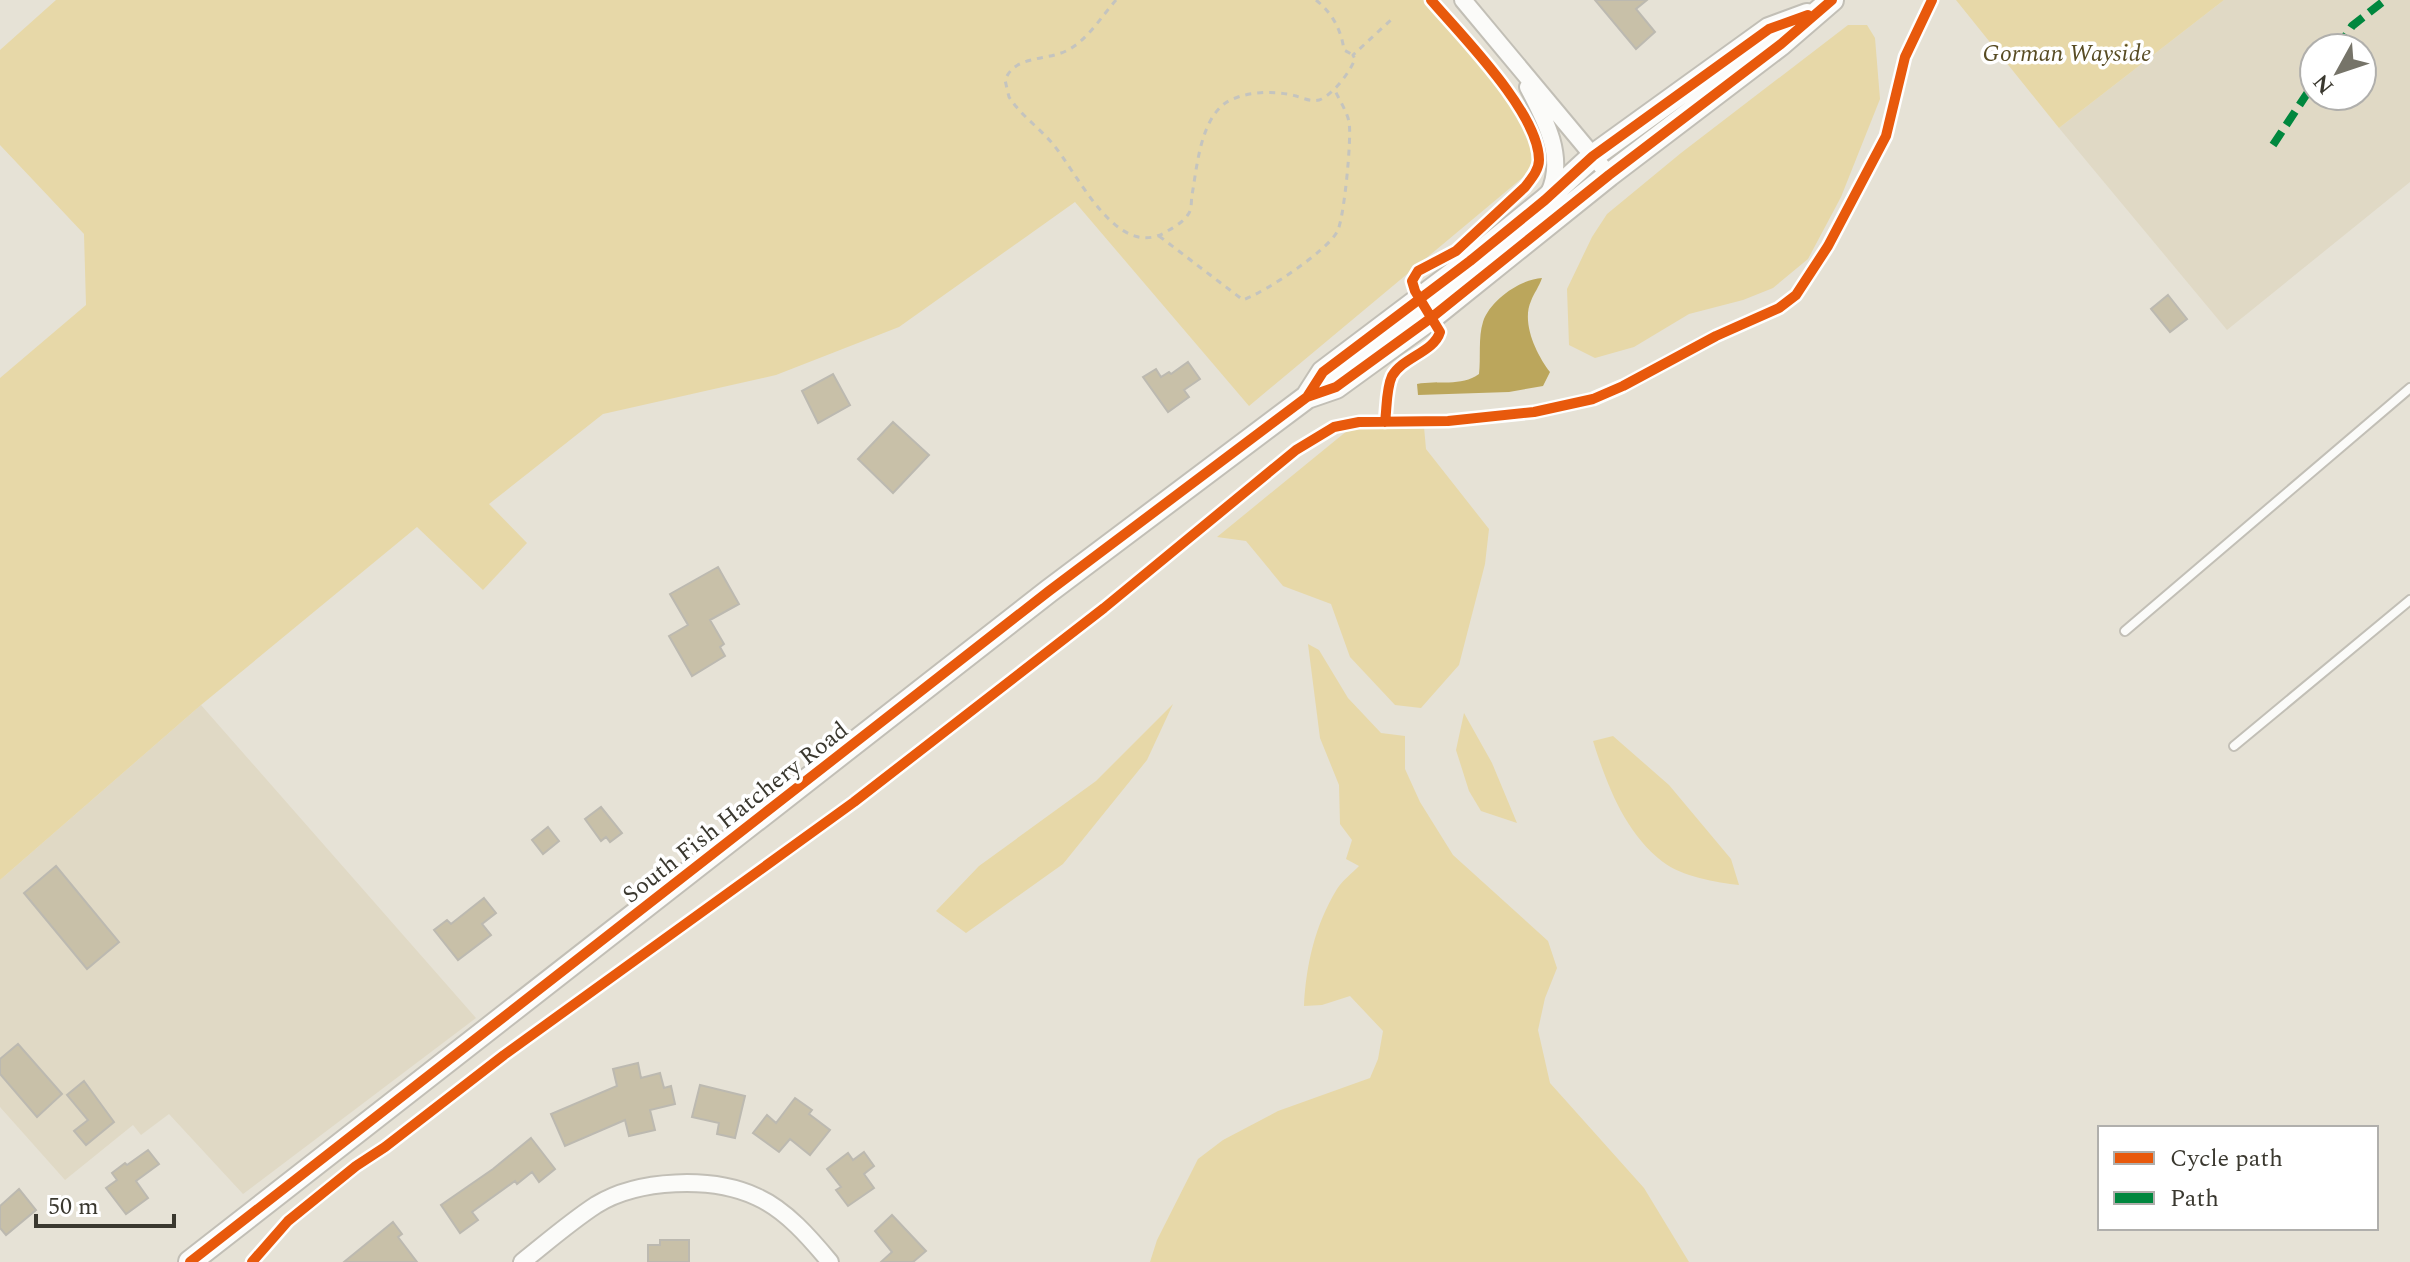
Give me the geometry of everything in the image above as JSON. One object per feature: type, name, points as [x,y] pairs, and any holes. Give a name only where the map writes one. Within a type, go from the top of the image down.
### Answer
[{"type":"main road","name":"South Fish Hatchery Road","points":[[1307,397],[1323,372],[1458,270],[1545,200],[1593,156],[1769,29],[1823,6]]},
{"type":"main road","name":"South Fish Hatchery Road","points":[[196,1260],[1049,591],[1307,397],[1336,387],[1431,318],[1609,175],[1781,44],[1823,6]]},
{"type":"street","points":[[1463,0],[1609,175]]},
{"type":"street","points":[[1512,58],[1551,137],[1556,170],[1545,200]]},
{"type":"street","points":[[522,1262],[597,1204],[646,1186],[687,1183],[727,1188],[757,1197],[786,1216],[830,1262]]},
{"type":"lane","points":[[2125,631],[2406,391],[2410,403]]},
{"type":"lane","points":[[2234,746],[2410,600]]},
{"type":"path","points":[[1116,0],[1087,35],[1071,47],[1022,62],[1011,68],[1005,80],[1009,97],[1053,144],[1096,204],[1118,229],[1138,238],[1159,236],[1179,224],[1190,212],[1206,131],[1224,105],[1241,96],[1257,94],[1292,94],[1319,100],[1352,67],[1353,55],[1344,50],[1343,40],[1329,11],[1316,0]]},
{"type":"path","points":[[1353,55],[1393,18]]},
{"type":"path","points":[[1159,236],[1243,300],[1257,295],[1327,245],[1339,230],[1343,211],[1349,122],[1334,88]]},
{"type":"shaded area","points":[[2224,0],[2410,0],[2410,182],[2227,330],[2059,128]]},
{"type":"shaded area","points":[[1542,278],[1531,301],[1528,319],[1536,348],[1550,372],[1543,386],[1509,392],[1418,395],[1417,384],[1457,382],[1479,374],[1483,322],[1492,306],[1507,292],[1525,282]]},
{"type":"shaded area","points":[[201,705],[476,1018],[243,1194],[169,1114],[141,1135],[133,1125],[65,1180],[0,1107],[0,880]]},
{"type":"green space","points":[[56,0],[1434,0],[1529,110],[1542,139],[1545,159],[1249,406],[1075,202],[899,327],[776,375],[603,414],[489,504],[527,543],[483,590],[417,527],[201,705],[0,880],[0,378],[86,305],[84,234],[0,145],[0,50]]},
{"type":"green space","name":"Gorman Wayside","points":[[1956,0],[2224,0],[2059,128]]},
{"type":"green space","points":[[1848,25],[1867,25],[1875,38],[1880,99],[1841,197],[1808,259],[1773,288],[1743,300],[1689,314],[1634,347],[1595,358],[1569,345],[1567,289],[1592,237],[1607,214]]},
{"type":"green space","points":[[1353,426],[1424,427],[1426,449],[1489,529],[1485,564],[1459,665],[1421,708],[1395,705],[1350,657],[1331,604],[1283,586],[1246,541],[1217,537]]},
{"type":"green space","points":[[1308,644],[1319,650],[1348,698],[1381,733],[1405,736],[1405,769],[1420,802],[1453,855],[1548,941],[1557,968],[1545,998],[1538,1030],[1550,1083],[1644,1188],[1689,1262],[1150,1262],[1157,1240],[1198,1159],[1223,1140],[1278,1111],[1370,1078],[1378,1059],[1383,1031],[1350,996],[1322,1005],[1304,1006],[1317,931],[1339,886],[1359,866],[1346,859],[1352,840],[1340,824],[1339,785],[1320,738]]},
{"type":"green space","points":[[1173,704],[1147,760],[1063,864],[966,933],[936,911],[979,866],[1096,781]]},
{"type":"green space","points":[[1464,713],[1492,763],[1517,823],[1481,811],[1469,791],[1456,750]]},
{"type":"green space","points":[[1613,736],[1669,785],[1731,859],[1739,885],[1710,881],[1679,871],[1663,862],[1638,837],[1611,791],[1593,741]]},
{"type":"building","points":[[1595,0],[1647,0],[1636,9],[1655,32],[1636,49]]},
{"type":"building","points":[[2168,295],[2187,319],[2170,332],[2151,309]]},
{"type":"building","points":[[1188,362],[1200,379],[1184,390],[1189,397],[1168,412],[1143,377],[1156,369],[1161,377],[1169,372],[1171,374]]},
{"type":"building","points":[[833,374],[850,405],[818,423],[802,391]]},
{"type":"building","points":[[893,422],[929,455],[893,493],[858,459]]},
{"type":"building","points":[[718,567],[739,604],[710,620],[724,644],[720,647],[725,656],[692,676],[669,636],[688,625],[670,594]]},
{"type":"building","points":[[601,807],[622,833],[610,842],[606,837],[601,841],[585,819]]},
{"type":"building","points":[[548,827],[559,841],[543,854],[532,840]]},
{"type":"building","points":[[56,866],[119,942],[87,969],[24,893]]},
{"type":"building","points":[[484,898],[496,913],[482,924],[491,935],[458,960],[434,930],[447,920],[451,924]]},
{"type":"building","points":[[18,1044],[62,1094],[37,1117],[0,1074],[0,1059]]},
{"type":"building","points":[[638,1063],[641,1078],[660,1073],[664,1088],[671,1086],[675,1104],[650,1110],[655,1130],[629,1136],[625,1120],[565,1146],[551,1114],[617,1086],[613,1069]]},
{"type":"building","points":[[84,1081],[114,1122],[86,1145],[74,1131],[88,1120],[67,1095]]},
{"type":"building","points":[[700,1085],[745,1096],[735,1138],[717,1134],[719,1123],[692,1117]]},
{"type":"building","points":[[795,1098],[812,1110],[809,1114],[830,1130],[810,1155],[790,1139],[779,1152],[753,1133],[767,1115],[776,1123]]},
{"type":"building","points":[[531,1138],[555,1169],[539,1182],[532,1172],[517,1184],[515,1181],[472,1212],[478,1220],[460,1233],[441,1205]]},
{"type":"building","points":[[148,1150],[159,1164],[136,1181],[148,1198],[126,1214],[106,1188],[117,1180],[112,1173]]},
{"type":"building","points":[[864,1152],[874,1166],[864,1174],[874,1188],[848,1206],[836,1190],[841,1187],[827,1169],[848,1153],[853,1160]]},
{"type":"building","points":[[19,1189],[36,1210],[6,1235],[0,1228],[0,1206]]},
{"type":"building","points":[[892,1215],[926,1251],[913,1262],[881,1262],[892,1252],[875,1231]]},
{"type":"building","points":[[393,1222],[402,1234],[398,1237],[417,1262],[344,1262]]},
{"type":"building","points":[[660,1240],[689,1240],[689,1262],[648,1262],[648,1245],[660,1245]]},
{"type":"marked path","points":[[2348,32],[2385,0]]},
{"type":"marked path","points":[[2273,145],[2298,107]]},
{"type":"cycle path","points":[[1385,422],[1392,376],[1403,364],[1432,345],[1440,332],[1412,281],[1418,271],[1456,251],[1525,187],[1539,164],[1536,141],[1513,98],[1431,0]]},
{"type":"cycle path","points":[[190,1262],[1049,591],[1307,397],[1336,387],[1431,318],[1609,175],[1781,44],[1832,0]]},
{"type":"cycle path","points":[[252,1262],[288,1221],[356,1166],[854,802],[1104,608],[1296,450],[1334,427],[1359,422],[1448,421],[1534,412],[1593,399],[1716,336],[1779,308],[1796,295],[1828,246],[1886,136],[1905,57],[1932,0]]},
{"type":"cycle path","points":[[1307,397],[1323,372],[1470,261],[1593,156],[1769,29],[1808,15]]}]
